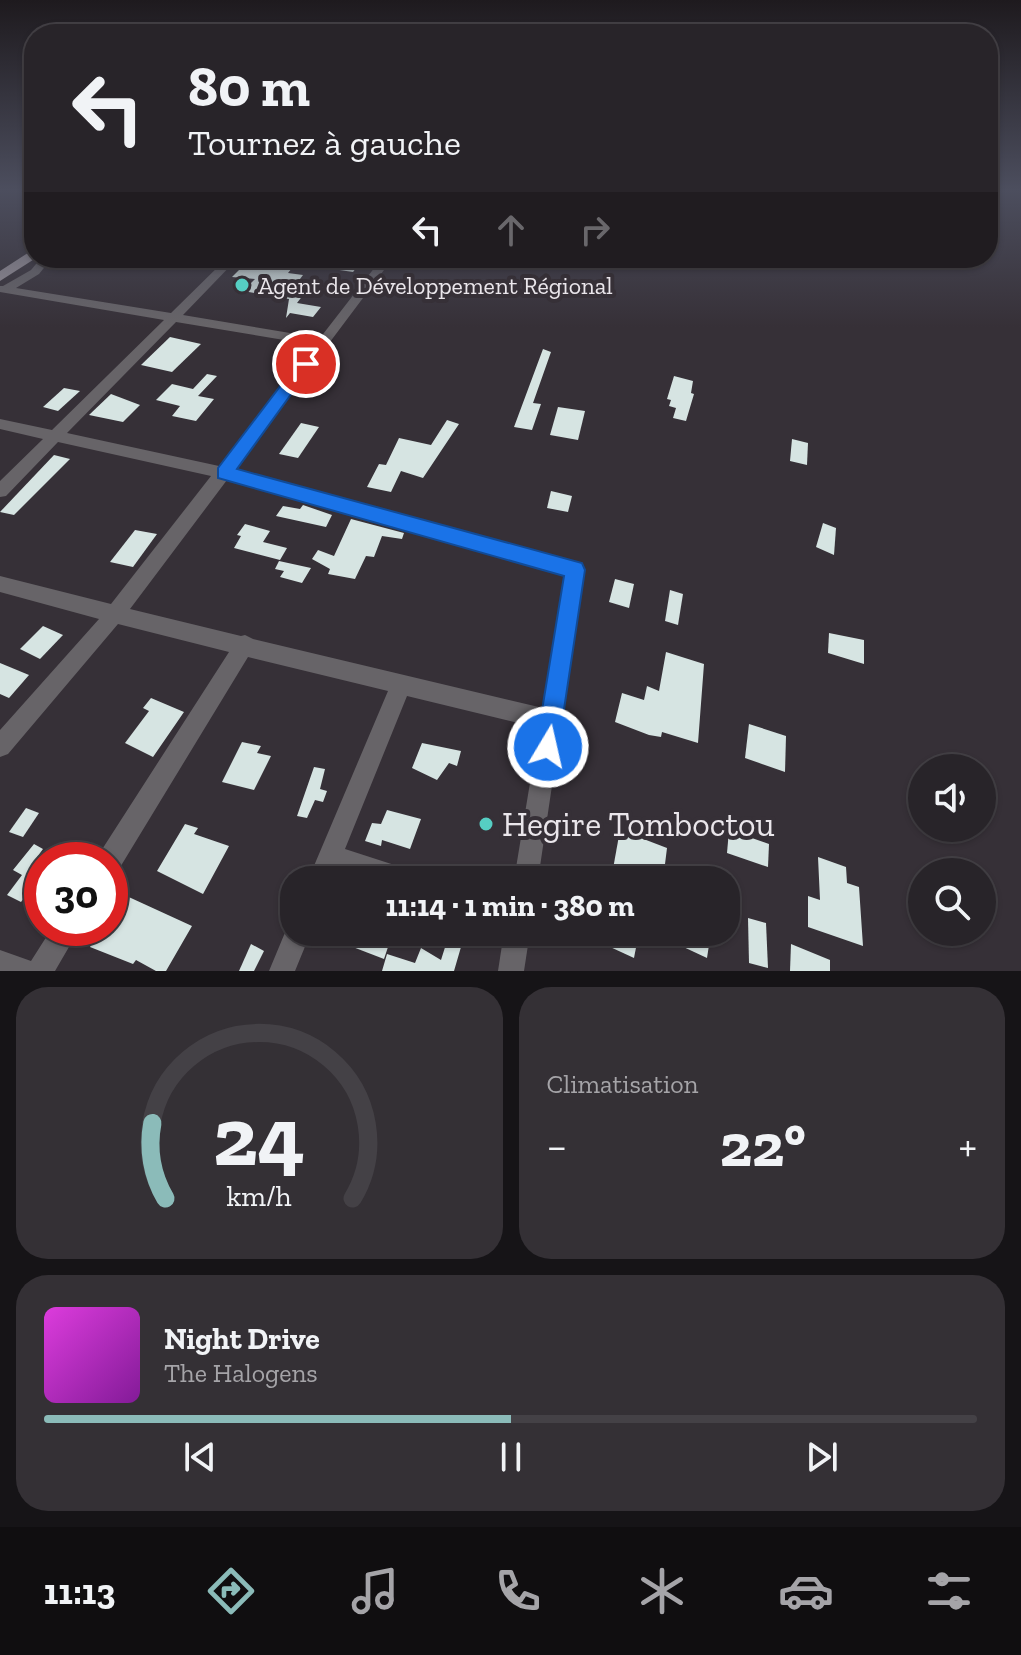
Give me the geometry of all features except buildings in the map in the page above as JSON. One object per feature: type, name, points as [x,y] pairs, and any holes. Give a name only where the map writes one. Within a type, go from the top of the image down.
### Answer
[{"type":"main road","points":[[2,285],[24,263]]},
{"type":"street","points":[[2,285],[38,268]]},
{"type":"street","points":[[0,491],[223,268]]},
{"type":"street","points":[[2,741],[114,615],[380,268]]},
{"type":"street","points":[[2,285],[322,342]]},
{"type":"street","points":[[0,424],[224,473],[575,570],[528,866]]},
{"type":"street","points":[[0,584],[114,615],[245,644],[553,721]]},
{"type":"street","points":[[121,842],[245,644]]},
{"type":"street","points":[[326,866],[402,683]]},
{"type":"street","points":[[40,971],[56,946]]},
{"type":"street","points":[[282,971],[292,946]]},
{"type":"street","points":[[511,971],[515,946]]},
{"type":"street","points":[[0,963],[23,971]]},
{"type":"place","name":"Agent de Développement Régional","points":[[242,285]]},
{"type":"place","name":"Hegire Tomboctou","points":[[486,824]]},
{"type":"route","points":[[306,364],[224,473],[575,570],[548,747]]}]
